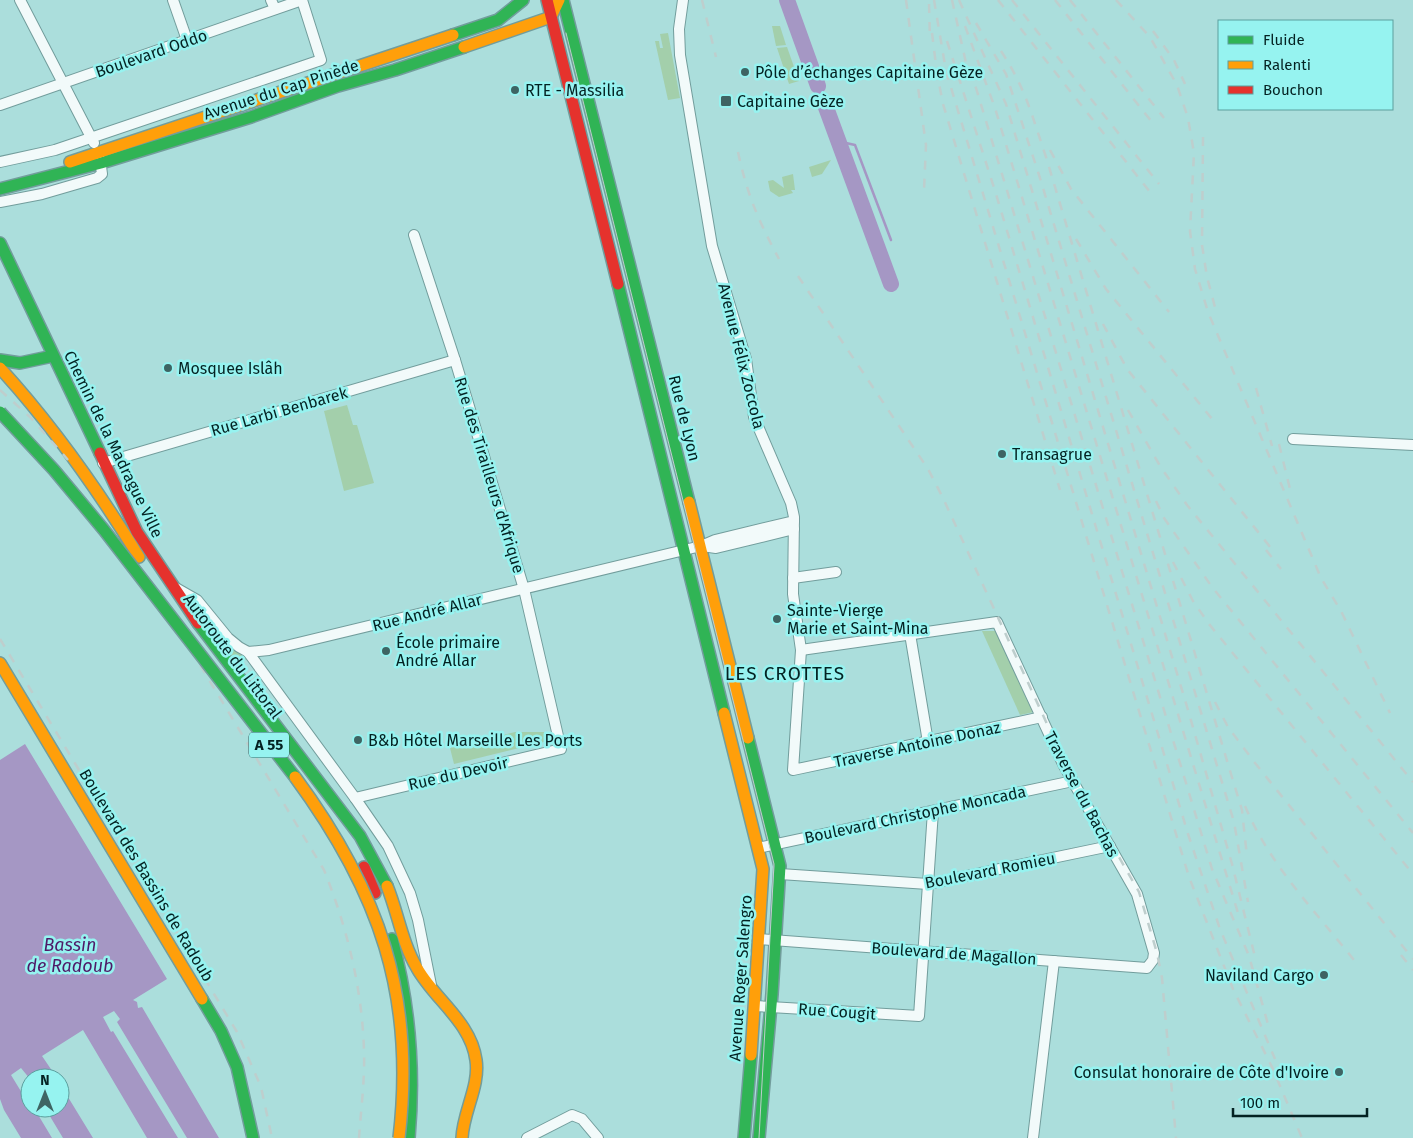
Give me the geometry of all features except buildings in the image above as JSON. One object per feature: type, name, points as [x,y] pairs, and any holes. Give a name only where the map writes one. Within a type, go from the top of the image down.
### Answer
[{"type":"main road","name":"Avenue du Cap Pinède","points":[[0,190],[99,158],[186,125],[498,20],[518,6],[523,0]]},
{"type":"main road","name":"Rue de Lyon","points":[[547,0],[752,820]]},
{"type":"main road","points":[[551,17],[559,0]]},
{"type":"main road","name":"Rue de Lyon","points":[[563,0],[776,844]]},
{"type":"main road","name":"Avenue du Cap Pinède","points":[[0,182],[196,134],[551,17]]},
{"type":"main road","name":"Chemin de la Madrague Ville","points":[[0,243],[137,532],[175,587],[183,602],[360,836],[378,865],[415,963],[462,1025],[473,1046],[476,1063],[474,1082],[463,1113],[462,1138]]},
{"type":"main road","points":[[0,360],[8,363],[33,363],[53,356]]},
{"type":"main road","points":[[0,368],[56,432],[117,520],[139,557]]},
{"type":"main road","name":"Autoroute du Littoral","points":[[0,400],[63,464],[139,557],[323,802],[345,834],[364,867],[384,915],[400,965],[407,999],[413,1061],[409,1138]]},
{"type":"main road","name":"Autoroute du Littoral","points":[[0,412],[55,470],[100,522],[296,780],[335,834],[348,857],[375,915],[397,993],[405,1082],[399,1138]]},
{"type":"main road","name":"Boulevard des Bassins de Radoub","points":[[0,663],[221,1030],[237,1067],[249,1112],[253,1138]]},
{"type":"main road","name":"Avenue Roger Salengro","points":[[744,1138],[756,1006],[763,869],[752,820]]},
{"type":"main road","name":"Avenue Roger Salengro","points":[[759,1138],[780,874],[776,844]]},
{"type":"main road","name":"Boulevard des Bassins de Radoub","points":[[246,1138],[249,1112]]},
{"type":"street","points":[[0,202],[42,194],[97,178],[102,174],[92,138],[20,0]]},
{"type":"street","points":[[173,0],[187,40]]},
{"type":"street","points":[[0,162],[55,150],[321,60],[302,0]]},
{"type":"street","name":"Boulevard Oddo","points":[[0,105],[187,40],[273,5],[302,0]]},
{"type":"street","name":"Avenue Félix Zoccola","points":[[683,0],[678,34],[680,55],[712,246],[746,359],[754,417],[791,502],[794,525],[793,578],[801,650],[793,770]]},
{"type":"street","points":[[179,107],[186,125],[191,132],[196,134]]},
{"type":"street","name":"Rue des Tirailleurs d'Afrique","points":[[414,235],[455,360],[524,589],[561,749]]},
{"type":"street","name":"Rue Larbi Benbarek","points":[[103,463],[455,360]]},
{"type":"street","points":[[1293,439],[1413,446]]},
{"type":"street","name":"Rue André Allar","points":[[248,652],[272,650],[701,546],[715,540],[794,525]]},
{"type":"street","points":[[793,578],[836,572]]},
{"type":"street","points":[[175,587],[196,600],[228,638],[248,652],[388,846],[410,893],[433,989]]},
{"type":"street","name":"Traverse du Bachas","points":[[910,634],[997,622],[1073,781],[1137,894],[1154,953],[1147,968]]},
{"type":"street","points":[[801,650],[910,634],[928,742]]},
{"type":"street","name":"Traverse Antoine Donaz","points":[[793,770],[1042,717]]},
{"type":"street","name":"Rue du Devoir","points":[[355,798],[561,749]]},
{"type":"street","name":"Boulevard Christophe Moncada","points":[[758,848],[1073,781]]},
{"type":"street","points":[[925,952],[933,811]]},
{"type":"street","name":"Boulevard Romieu","points":[[780,874],[928,884],[1110,846]]},
{"type":"street","name":"Boulevard de Magallon","points":[[760,939],[1147,968]]},
{"type":"street","name":"Rue Cougit","points":[[756,1006],[919,1016],[925,952]]},
{"type":"street","points":[[1033,1138],[1054,961]]},
{"type":"street","points":[[527,1138],[572,1115],[582,1119],[598,1138]]},
{"type":"green space","points":[[772,26],[780,26],[786,45],[776,46]]},
{"type":"green space","points":[[668,33],[680,98],[668,100],[655,41],[659,41],[660,48],[663,48],[660,34]]},
{"type":"green space","points":[[787,47],[799,81],[789,84],[777,48]]},
{"type":"green space","points":[[831,160],[822,174],[812,177],[809,167]]},
{"type":"green space","points":[[793,174],[795,190],[791,190],[793,193],[779,197],[770,191],[768,181],[773,180],[784,188],[782,177]]},
{"type":"green space","points":[[347,405],[353,425],[357,425],[374,483],[344,491],[324,411]]},
{"type":"green space","points":[[195,608],[225,641],[247,659],[242,662],[243,664],[237,667]]},
{"type":"green space","points":[[982,631],[997,631],[1034,712],[1020,715]]},
{"type":"green space","points":[[515,732],[546,732],[548,741],[454,764],[450,748]]},
{"type":"water","name":"Bassin de Radoub","points":[[25,744],[167,979],[133,1000],[137,1002],[138,1008],[142,1007],[219,1138],[187,1138],[117,1022],[120,1019],[114,1011],[103,1017],[178,1138],[147,1138],[83,1030],[42,1056],[50,1068],[20,1068],[11,1075],[20,1090],[20,1118],[40,1118],[52,1138],[21,1138],[4,1110],[0,1099],[0,760]]},
{"type":"water","points":[[70,1100],[93,1138],[63,1138],[51,1118],[70,1118]]},
{"type":"waterway","points":[[787,0],[818,86]]},
{"type":"waterway","points":[[824,102],[891,284]]},
{"type":"waterway","points":[[835,131],[846,143],[855,145],[891,240]]},
{"type":"tram line","points":[[566,33],[774,864],[759,1138]]},
{"type":"railway","points":[[702,0],[716,57]]},
{"type":"railway","points":[[906,0],[926,145],[924,190]]},
{"type":"railway","points":[[934,0],[946,71],[1189,877],[1233,989],[1272,1067],[1302,1138]]},
{"type":"railway","points":[[952,0],[966,63],[976,88],[1212,869],[1249,956],[1269,1028]]},
{"type":"railway","points":[[959,0],[1006,104],[1188,710],[1232,864],[1255,957]]},
{"type":"railway","points":[[998,0],[1150,192]]},
{"type":"railway","points":[[1012,0],[1159,184]]},
{"type":"railway","points":[[1055,0],[1155,126]]},
{"type":"railway","points":[[1070,0],[1164,118]]},
{"type":"railway","points":[[1116,0],[1150,37],[1177,85],[1188,118],[1194,153],[1190,231],[1195,269],[1208,312],[1321,578],[1341,611],[1390,713]]},
{"type":"railway","points":[[929,4],[930,39]]},
{"type":"railway","points":[[976,23],[1006,74],[1040,178],[1234,822],[1248,902]]},
{"type":"railway","points":[[965,26],[995,108],[1238,913]]},
{"type":"railway","points":[[1153,31],[1174,60],[1185,84]]},
{"type":"railway","points":[[932,33],[943,104],[1060,490]]},
{"type":"railway","points":[[947,41],[996,194],[1188,834],[1220,929],[1275,1059]]},
{"type":"railway","points":[[1001,51],[1023,90],[1046,157],[1242,810],[1247,857]]},
{"type":"railway","points":[[1203,137],[1202,245],[1207,277],[1216,311]]},
{"type":"railway","points":[[1050,150],[1071,189],[1169,312]]},
{"type":"railway","points":[[738,152],[754,207],[779,259]]},
{"type":"railway","points":[[1076,239],[1106,289],[1217,425]]},
{"type":"railway","points":[[798,276],[928,469],[1065,763],[1139,892],[1157,953],[1162,978],[1176,1138]]},
{"type":"railway","points":[[1103,324],[1127,369],[1275,553]]},
{"type":"railway","points":[[1256,388],[1272,446]]},
{"type":"railway","points":[[0,390],[30,417],[68,460]]},
{"type":"railway","points":[[1128,410],[1160,466],[1187,505],[1413,782]]},
{"type":"railway","points":[[1279,444],[1290,489]]},
{"type":"railway","points":[[1156,501],[1164,518],[1212,587],[1413,833]]},
{"type":"railway","points":[[1266,550],[1281,569]]},
{"type":"railway","points":[[1173,562],[1193,601],[1209,624],[1413,874]]},
{"type":"railway","points":[[0,639],[237,1032],[261,1087],[272,1138]]},
{"type":"railway","points":[[191,650],[324,870],[340,913],[357,981],[363,1027],[364,1072],[359,1138]]},
{"type":"railway","points":[[1215,702],[1228,727],[1255,763],[1413,959]]},
{"type":"railway","points":[[1245,806],[1267,848],[1280,867],[1354,960]]},
{"type":"railway","points":[[1401,955],[1413,970]]},
{"type":"traffic: fast","points":[[453,35],[498,20],[523,0]]},
{"type":"traffic: fast","points":[[563,0],[689,502]]},
{"type":"traffic: fast","points":[[0,189],[101,163],[251,117],[338,86],[395,70],[464,47]]},
{"type":"traffic: fast","points":[[0,243],[100,453]]},
{"type":"traffic: fast","points":[[618,284],[724,713]]},
{"type":"traffic: fast","points":[[0,360],[20,363],[53,356]]},
{"type":"traffic: fast","points":[[0,412],[54,470],[104,530],[295,777]]},
{"type":"traffic: fast","points":[[198,623],[360,836],[387,886]]},
{"type":"traffic: fast","points":[[748,738],[780,866],[772,994],[759,1138]]},
{"type":"traffic: fast","points":[[392,939],[407,1013],[411,1063],[409,1138]]},
{"type":"traffic: fast","points":[[202,999],[221,1031],[237,1067],[253,1138]]},
{"type":"traffic: fast","points":[[744,1138],[751,1055]]},
{"type":"traffic: slow","points":[[464,47],[551,17],[559,0]]},
{"type":"traffic: slow","points":[[70,162],[453,35]]},
{"type":"traffic: slow","points":[[0,368],[20,390],[74,459],[139,557]]},
{"type":"traffic: slow","points":[[689,502],[748,738]]},
{"type":"traffic: slow","points":[[0,663],[202,999]]},
{"type":"traffic: slow","points":[[724,713],[763,869],[751,1055]]},
{"type":"traffic: slow","points":[[295,777],[324,819],[349,861],[369,904],[385,947],[396,991],[402,1037],[403,1086],[399,1138]]},
{"type":"traffic: slow","points":[[387,886],[404,938],[417,968],[424,980],[460,1023],[473,1046],[477,1070],[476,1080],[465,1118],[462,1138]]},
{"type":"traffic: jam","points":[[547,0],[618,284]]},
{"type":"traffic: jam","points":[[100,453],[137,532],[198,623]]},
{"type":"traffic: jam","points":[[364,867],[375,893]]},
{"type":"place","name":"Pôle d’échanges Capitaine Gèze","points":[[745,72]]},
{"type":"place","name":"RTE - Massilia","points":[[515,90]]},
{"type":"place","name":"Capitaine Gèze","points":[[726,101]]},
{"type":"place","name":"Mosquee Islâh","points":[[168,368]]},
{"type":"place","name":"Transagrue","points":[[1002,454]]},
{"type":"place","name":"Sainte-Vierge Marie et Saint-Mina","points":[[777,619]]},
{"type":"place","name":"École primaire André Allar","points":[[386,651]]},
{"type":"place","name":"B&b Hôtel Marseille Les Ports","points":[[358,740]]},
{"type":"place","name":"Naviland Cargo","points":[[1324,975]]},
{"type":"place","name":"Consulat honoraire de Côte d'Ivoire","points":[[1339,1072]]},
{"type":"district","name":"LES CROTTES","points":[[785,673]]}]
